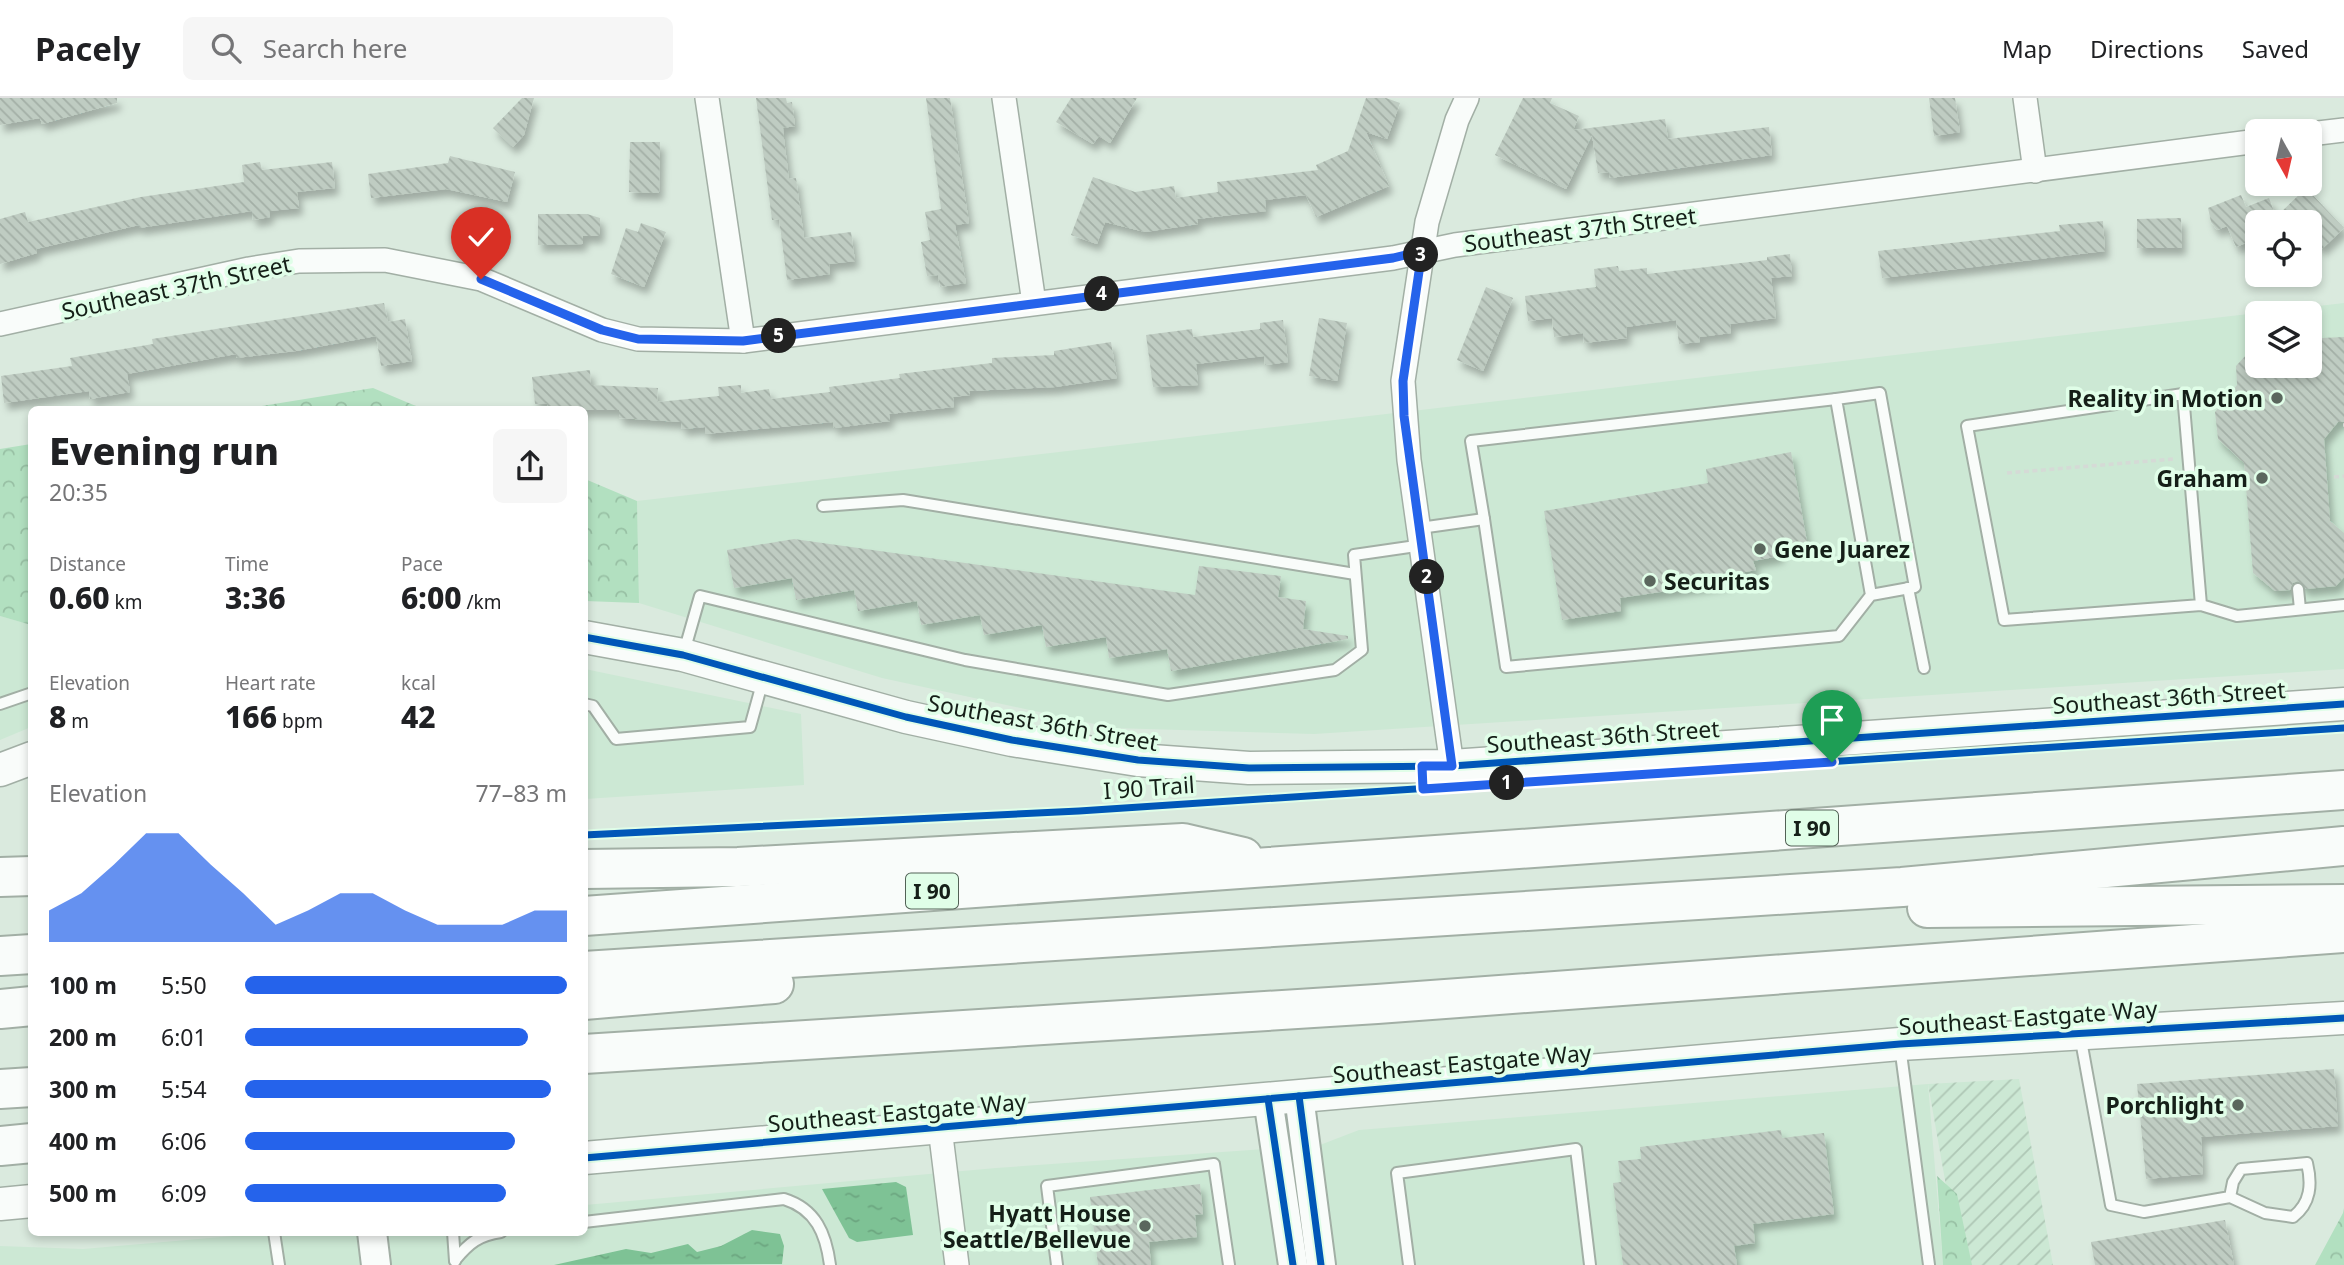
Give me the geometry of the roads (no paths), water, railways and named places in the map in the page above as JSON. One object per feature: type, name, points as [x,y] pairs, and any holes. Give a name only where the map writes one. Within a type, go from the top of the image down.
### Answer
[{"type":"highway","name":"I 90","points":[[588,916],[2344,790]]},
{"type":"highway","points":[[588,869],[738,867],[1183,843],[1280,866]]},
{"type":"highway","points":[[588,971],[1902,887],[2344,846]]},
{"type":"highway","points":[[0,877],[28,876]]},
{"type":"highway","points":[[588,1000],[1105,958],[1623,923],[1915,908],[2344,904]]},
{"type":"highway","points":[[0,933],[28,931]]},
{"type":"highway","points":[[588,1054],[1619,987],[2344,933]]},
{"type":"highway","points":[[0,956],[28,954]]},
{"type":"highway","points":[[0,1009],[28,1006]]},
{"type":"highway","points":[[0,1034],[28,1032]]},
{"type":"highway","points":[[588,1076],[838,1039]]},
{"type":"highway","points":[[0,1089],[28,1087]]},
{"type":"highway","points":[[0,1146],[28,1143]]},
{"type":"main road","name":"Southeast 36th Street","points":[[588,638],[683,654],[906,717],[1012,740],[1138,760],[1249,768],[1452,766],[2344,704]]},
{"type":"main road","points":[[0,770],[28,760]]},
{"type":"main road","name":"Southeast Eastgate Way","points":[[588,1158],[1900,1044],[2344,1018]]},
{"type":"main road","points":[[0,1204],[28,1201]]},
{"type":"street","points":[[707,98],[743,341]]},
{"type":"street","points":[[1004,98],[1034,303]]},
{"type":"street","points":[[1452,766],[1405,427],[1403,381],[1422,251],[1457,120],[1466,98]]},
{"type":"street","points":[[2025,98],[2035,171]]},
{"type":"street","points":[[2322,133],[2344,130]]},
{"type":"street","name":"Southeast 37th Street","points":[[0,324],[249,269],[313,260],[385,260],[481,279],[602,330],[638,339],[743,341],[1393,258],[1422,251],[2245,143]]},
{"type":"street","points":[[1284,1097],[1293,1265]]},
{"type":"street","points":[[1284,1097],[1321,1265]]},
{"type":"street","points":[[940,1128],[957,1265]]},
{"type":"street","points":[[372,1236],[376,1265]]},
{"type":"lane","points":[[1880,393],[1915,587],[1871,595],[1839,636],[1506,667],[1471,441],[1836,399],[1880,393]]},
{"type":"lane","points":[[2201,605],[2183,394],[1967,426],[2004,620],[2201,605],[2237,616],[2344,605]]},
{"type":"lane","points":[[1836,399],[1871,595]]},
{"type":"lane","points":[[823,506],[903,500],[1356,574]]},
{"type":"lane","points":[[683,654],[700,596],[965,660],[1168,695],[1335,670],[1362,650],[1354,555],[1484,519]]},
{"type":"lane","points":[[1908,589],[1924,668]]},
{"type":"lane","points":[[2298,589],[2300,609]]},
{"type":"lane","points":[[588,705],[593,706],[616,738],[750,727],[763,678]]},
{"type":"lane","points":[[0,704],[28,694]]},
{"type":"lane","points":[[2080,1032],[2111,1205],[2144,1212],[2230,1197],[2265,1213],[2293,1217],[2304,1209],[2309,1193],[2307,1163],[2241,1169],[2233,1182],[2230,1197]]},
{"type":"lane","points":[[1900,1044],[1929,1265]]},
{"type":"lane","points":[[1409,1265],[1397,1173],[1576,1149],[1590,1265]]},
{"type":"lane","points":[[1057,1265],[1047,1186],[1214,1164],[1229,1265]]},
{"type":"lane","points":[[588,1222],[784,1199],[795,1202],[814,1216],[820,1226],[830,1265]]},
{"type":"lane","points":[[275,1236],[279,1265]]},
{"type":"lane","points":[[453,1236],[455,1263]]},
{"type":"lane","points":[[455,1263],[468,1244],[482,1236]]},
{"type":"water","points":[[896,1182],[906,1187],[913,1235],[857,1242],[849,1238],[822,1189]]},
{"type":"water","points":[[752,1230],[780,1234],[784,1246],[782,1264],[554,1265],[626,1249],[651,1253],[688,1244],[697,1252],[721,1246]]},
{"type":"place","name":"Reality in Motion","points":[[2277,398]]},
{"type":"place","name":"Graham","points":[[2262,478]]},
{"type":"place","name":"Gene Juarez","points":[[1760,549]]},
{"type":"place","name":"Securitas","points":[[1650,581]]},
{"type":"place","name":"Porchlight","points":[[2238,1105]]},
{"type":"place","name":"Hyatt House Seattle/Bellevue","points":[[1145,1226]]}]
